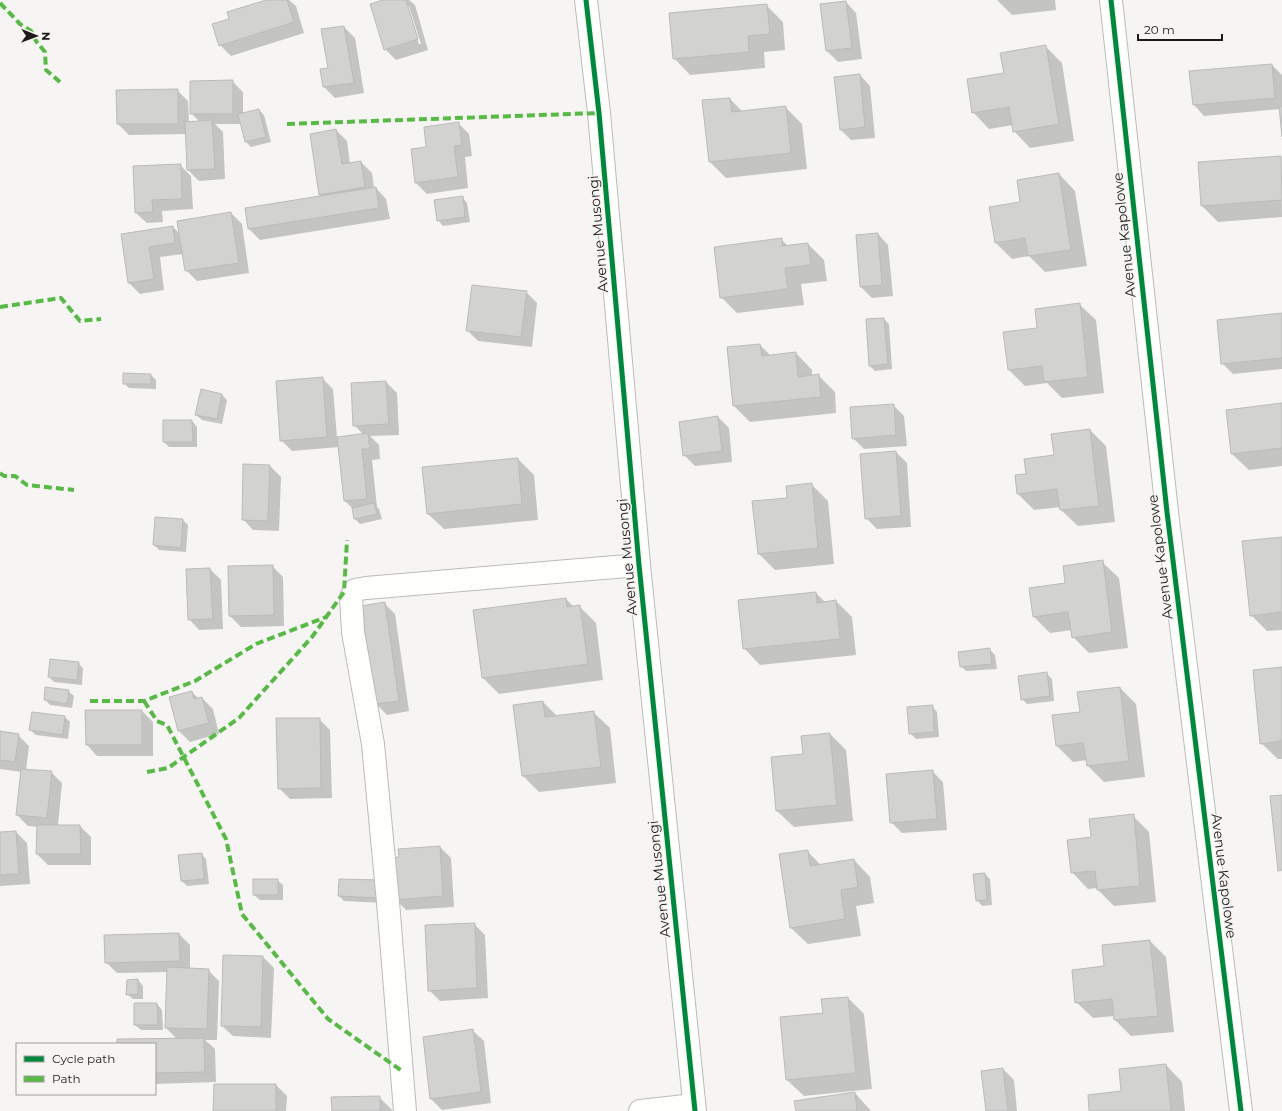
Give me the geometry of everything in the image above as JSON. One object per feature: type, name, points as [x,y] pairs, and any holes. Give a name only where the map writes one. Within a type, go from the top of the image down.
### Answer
[{"type":"street","name":"Avenue Musongi","points":[[586,0],[600,113],[639,565],[694,1108]]},
{"type":"street","name":"Avenue Kapolowe","points":[[1111,0],[1166,512],[1241,1111]]},
{"type":"street","points":[[405,1111],[388,902],[373,744],[353,632],[351,597],[355,590],[366,588],[639,565]]},
{"type":"street","points":[[640,1111],[694,1108]]},
{"type":"building","points":[[266,0],[287,0],[294,22],[219,46],[212,24],[229,19],[227,12]]},
{"type":"building","points":[[383,0],[406,0],[418,39],[384,50],[370,4]]},
{"type":"building","points":[[846,1],[852,48],[826,51],[820,4]]},
{"type":"building","points":[[767,4],[770,34],[748,36],[749,52],[673,59],[669,13]]},
{"type":"building","points":[[344,26],[354,83],[323,87],[320,69],[328,68],[321,29]]},
{"type":"building","points":[[1046,45],[1059,124],[1013,132],[1009,107],[972,113],[967,79],[1004,73],[1000,53]]},
{"type":"building","points":[[1272,64],[1275,98],[1193,105],[1189,71]]},
{"type":"building","points":[[860,74],[865,127],[840,130],[834,77]]},
{"type":"building","points":[[233,80],[233,114],[190,114],[190,81]]},
{"type":"building","points":[[178,89],[178,124],[117,124],[116,90]]},
{"type":"building","points":[[730,98],[732,112],[786,106],[791,153],[709,162],[702,100]]},
{"type":"building","points":[[1279,106],[1282,106],[1282,137]]},
{"type":"building","points":[[259,109],[266,137],[245,142],[238,114]]},
{"type":"building","points":[[212,120],[215,169],[187,170],[185,122]]},
{"type":"building","points":[[459,122],[462,145],[454,146],[458,177],[415,183],[411,149],[426,147],[424,127]]},
{"type":"building","points":[[336,129],[342,164],[361,161],[365,187],[319,195],[310,134]]},
{"type":"building","points":[[1281,156],[1282,200],[1201,206],[1198,162]]},
{"type":"building","points":[[181,164],[182,199],[152,200],[153,212],[135,213],[133,166]]},
{"type":"building","points":[[1059,173],[1071,250],[1028,256],[1025,238],[995,243],[989,207],[1020,202],[1017,180]]},
{"type":"building","points":[[376,187],[379,208],[248,229],[245,208]]},
{"type":"building","points":[[463,196],[465,217],[437,221],[434,200]]},
{"type":"building","points":[[231,212],[239,263],[185,271],[177,221]]},
{"type":"building","points":[[173,226],[175,243],[149,247],[154,279],[128,283],[121,234]]},
{"type":"building","points":[[878,233],[882,285],[860,287],[856,235]]},
{"type":"building","points":[[782,238],[782,246],[808,243],[811,265],[785,268],[788,289],[720,298],[714,247]]},
{"type":"building","points":[[472,285],[527,291],[521,337],[466,331]]},
{"type":"building","points":[[1080,303],[1088,377],[1044,382],[1042,366],[1008,370],[1003,332],[1037,328],[1035,309]]},
{"type":"building","points":[[1282,313],[1282,358],[1221,364],[1217,320]]},
{"type":"building","points":[[884,318],[888,364],[869,366],[866,319]]},
{"type":"building","points":[[760,344],[762,356],[796,352],[798,377],[819,374],[821,397],[733,406],[727,347]]},
{"type":"building","points":[[123,373],[151,374],[151,384],[123,384]]},
{"type":"building","points":[[323,377],[327,437],[280,441],[276,381]]},
{"type":"building","points":[[386,381],[389,424],[353,426],[351,383]]},
{"type":"building","points":[[201,389],[222,394],[217,419],[195,415]]},
{"type":"building","points":[[1282,403],[1282,448],[1231,454],[1226,410]]},
{"type":"building","points":[[894,404],[896,435],[852,439],[850,407]]},
{"type":"building","points":[[718,416],[722,451],[683,456],[679,422]]},
{"type":"building","points":[[163,420],[192,420],[193,442],[163,442]]},
{"type":"building","points":[[1090,429],[1099,506],[1060,510],[1057,489],[1017,494],[1015,475],[1026,474],[1024,459],[1054,455],[1051,434]]},
{"type":"building","points":[[368,433],[370,449],[362,449],[367,499],[344,501],[337,437]]},
{"type":"building","points":[[896,451],[901,516],[865,519],[860,454]]},
{"type":"building","points":[[518,458],[522,504],[427,514],[422,467]]},
{"type":"building","points":[[243,464],[270,465],[268,521],[242,520]]},
{"type":"building","points":[[812,483],[818,548],[758,554],[752,501],[787,498],[786,486]]},
{"type":"building","points":[[374,503],[377,514],[354,519],[352,508]]},
{"type":"building","points":[[155,517],[183,519],[181,548],[153,545]]},
{"type":"building","points":[[1282,537],[1282,612],[1250,616],[1242,541]]},
{"type":"building","points":[[1103,560],[1112,632],[1072,638],[1068,612],[1033,617],[1029,588],[1065,583],[1063,566]]},
{"type":"building","points":[[273,565],[274,615],[229,616],[228,566]]},
{"type":"building","points":[[210,568],[213,619],[188,620],[186,569]]},
{"type":"building","points":[[816,592],[817,603],[836,600],[840,639],[743,649],[738,600]]},
{"type":"building","points":[[566,598],[567,607],[580,605],[588,664],[482,678],[473,610]]},
{"type":"building","points":[[385,602],[399,701],[375,704],[361,606]]},
{"type":"building","points":[[990,648],[992,664],[960,667],[958,652]]},
{"type":"building","points":[[50,659],[79,662],[77,680],[48,677]]},
{"type":"building","points":[[1282,667],[1282,741],[1260,744],[1253,670]]},
{"type":"building","points":[[1047,672],[1050,696],[1021,700],[1018,676]]},
{"type":"building","points":[[45,687],[69,690],[67,704],[44,700]]},
{"type":"building","points":[[1120,687],[1129,761],[1087,766],[1083,743],[1056,746],[1052,715],[1080,712],[1077,692]]},
{"type":"building","points":[[192,691],[194,699],[202,697],[209,723],[178,731],[169,697]]},
{"type":"building","points":[[543,701],[545,717],[594,711],[601,767],[522,776],[513,705]]},
{"type":"building","points":[[933,705],[934,732],[909,734],[907,707]]},
{"type":"building","points":[[85,710],[142,710],[142,745],[86,745]]},
{"type":"building","points":[[32,712],[65,716],[63,735],[29,730]]},
{"type":"building","points":[[276,718],[320,718],[321,788],[278,789]]},
{"type":"building","points":[[0,731],[19,734],[15,762],[0,760]]},
{"type":"building","points":[[830,733],[837,805],[776,811],[771,757],[803,754],[801,736]]},
{"type":"building","points":[[21,769],[52,771],[47,818],[16,815]]},
{"type":"building","points":[[933,770],[937,819],[890,823],[886,774]]},
{"type":"building","points":[[1282,795],[1282,870],[1278,871],[1270,796]]},
{"type":"building","points":[[1134,814],[1140,886],[1097,890],[1095,871],[1071,873],[1067,840],[1091,837],[1089,819]]},
{"type":"building","points":[[37,825],[80,825],[81,854],[36,854]]},
{"type":"building","points":[[16,831],[19,874],[0,875],[0,832]]},
{"type":"building","points":[[440,846],[443,896],[394,900],[391,858],[399,857],[398,849]]},
{"type":"building","points":[[808,850],[810,866],[854,859],[858,887],[841,890],[845,919],[790,928],[779,854]]},
{"type":"building","points":[[202,853],[204,879],[181,881],[178,855]]},
{"type":"building","points":[[985,873],[987,900],[976,901],[973,874]]},
{"type":"building","points":[[253,879],[278,879],[278,895],[253,895]]},
{"type":"building","points":[[339,879],[380,880],[379,898],[338,896]]},
{"type":"building","points":[[475,923],[477,988],[428,991],[425,925]]},
{"type":"building","points":[[179,933],[180,961],[105,963],[104,935]]},
{"type":"building","points":[[1150,940],[1158,1016],[1114,1020],[1112,999],[1075,1003],[1072,970],[1104,966],[1102,945]]},
{"type":"building","points":[[223,955],[263,956],[261,1027],[221,1026]]},
{"type":"building","points":[[167,967],[209,969],[207,1029],[165,1028]]},
{"type":"building","points":[[138,979],[138,994],[126,995],[127,980]]},
{"type":"building","points":[[848,997],[856,1073],[786,1080],[780,1017],[823,1013],[821,999]]},
{"type":"building","points":[[134,1003],[157,1003],[158,1025],[134,1025]]},
{"type":"building","points":[[473,1029],[481,1092],[430,1099],[423,1037]]},
{"type":"building","points":[[204,1038],[205,1072],[156,1073],[156,1043],[117,1043],[117,1039]]},
{"type":"building","points":[[1166,1064],[1171,1111],[1089,1111],[1088,1095],[1121,1091],[1119,1069]]},
{"type":"building","points":[[1003,1068],[1008,1111],[986,1111],[981,1071]]},
{"type":"building","points":[[214,1084],[276,1084],[276,1111],[213,1111]]},
{"type":"building","points":[[855,1092],[857,1111],[796,1111],[794,1101]]},
{"type":"building","points":[[380,1096],[380,1111],[332,1111],[331,1097]]},
{"type":"marked path","points":[[0,3],[20,24],[31,31],[36,41],[45,52],[46,70],[60,82]]},
{"type":"marked path","points":[[287,124],[599,113]]},
{"type":"marked path","points":[[0,307],[61,298],[80,321],[101,319]]},
{"type":"marked path","points":[[0,473],[4,476],[15,476],[27,485],[74,490]]},
{"type":"marked path","points":[[147,772],[168,768],[239,718],[312,637],[344,592],[347,540]]},
{"type":"marked path","points":[[90,701],[144,701],[195,681],[256,644],[326,617]]},
{"type":"marked path","points":[[144,701],[157,721],[167,725],[226,839],[242,914],[328,1019],[402,1071]]},
{"type":"cycle path","points":[[586,0],[599,113],[639,565],[695,1111]]},
{"type":"cycle path","points":[[1111,0],[1167,512],[1241,1111]]}]
